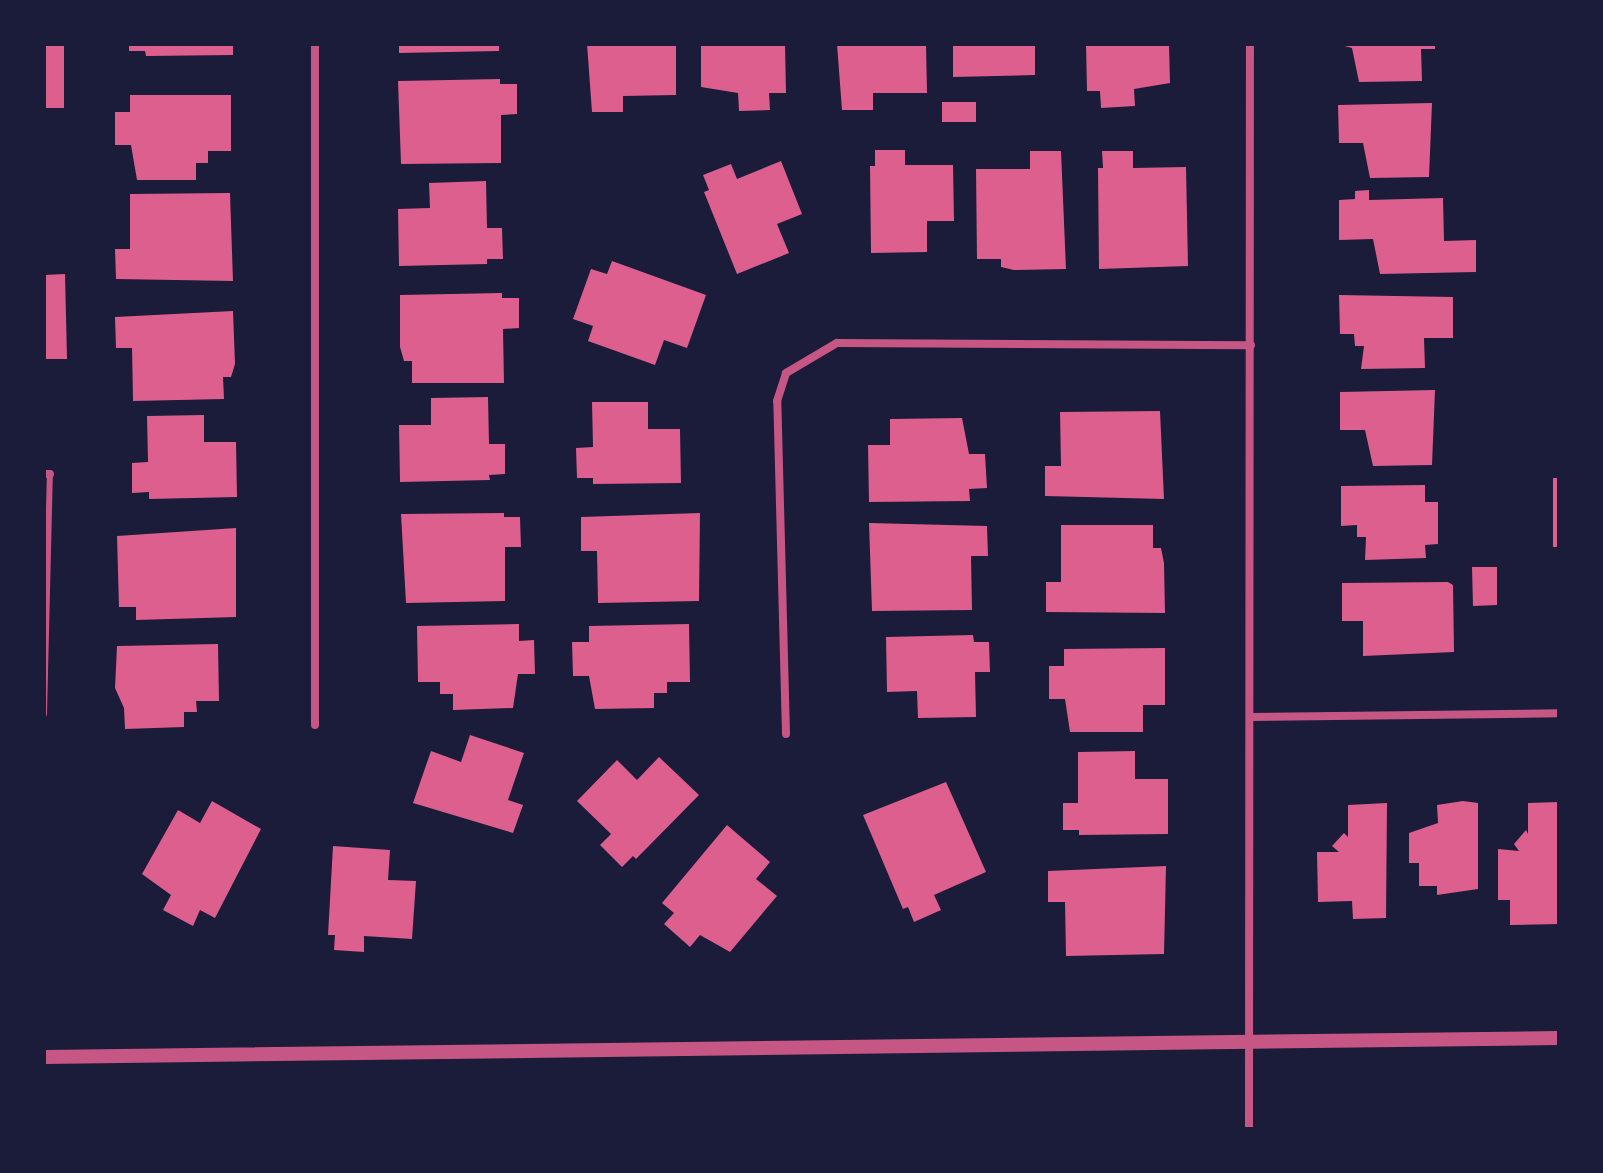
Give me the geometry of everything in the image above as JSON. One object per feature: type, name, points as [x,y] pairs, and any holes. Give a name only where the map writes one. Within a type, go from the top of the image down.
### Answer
[{"type":"street","points":[[315,44],[315,725]]},
{"type":"street","points":[[1249,1129],[1252,717],[1250,44]]},
{"type":"street","points":[[786,734],[777,401],[786,373],[837,343],[1251,345]]},
{"type":"street","points":[[1252,717],[1559,713]]},
{"type":"street","points":[[44,1057],[1559,1038]]},
{"type":"lane","points":[[44,714],[47,474]]},
{"type":"building","points":[[44,44],[64,44],[64,108],[44,108]]},
{"type":"building","points":[[129,44],[233,44],[233,55],[146,56],[145,51],[129,51]]},
{"type":"building","points":[[399,44],[499,44],[499,51],[399,53]]},
{"type":"building","points":[[587,44],[676,44],[676,95],[623,96],[623,112],[592,112]]},
{"type":"building","points":[[701,44],[785,44],[786,93],[769,93],[770,110],[739,111],[738,93],[701,87]]},
{"type":"building","points":[[837,44],[926,44],[927,93],[873,93],[873,110],[842,110]]},
{"type":"building","points":[[953,44],[1035,44],[1035,75],[953,77]]},
{"type":"building","points":[[1086,44],[1169,44],[1170,83],[1134,89],[1135,106],[1101,108],[1100,91],[1087,91]]},
{"type":"building","points":[[1337,44],[1435,44],[1435,49],[1421,49],[1422,81],[1359,82],[1352,48]]},
{"type":"building","points":[[500,79],[500,84],[517,84],[517,114],[501,115],[501,163],[401,164],[398,81]]},
{"type":"building","points":[[130,95],[231,95],[231,151],[208,151],[208,163],[196,163],[196,180],[137,180],[131,145],[115,145],[115,112],[130,112]]},
{"type":"building","points":[[942,102],[976,102],[976,122],[942,122]]},
{"type":"building","points":[[1432,103],[1429,177],[1370,178],[1363,143],[1339,143],[1338,105]]},
{"type":"building","points":[[875,150],[905,150],[905,165],[953,165],[954,221],[927,221],[927,252],[871,253],[870,166],[875,166]]},
{"type":"building","points":[[1030,151],[1061,151],[1066,269],[1014,270],[1001,267],[1001,259],[977,259],[976,169],[1030,169]]},
{"type":"building","points":[[1102,151],[1133,151],[1133,168],[1186,167],[1188,266],[1099,269],[1098,168],[1103,168]]},
{"type":"building","points":[[781,161],[802,214],[777,224],[789,253],[737,274],[704,192],[709,190],[703,175],[731,164],[737,179]]},
{"type":"building","points":[[486,181],[487,228],[502,228],[503,259],[487,259],[487,264],[399,266],[398,209],[430,208],[429,183]]},
{"type":"building","points":[[1369,190],[1369,200],[1443,198],[1444,241],[1476,240],[1476,272],[1380,274],[1373,239],[1339,240],[1339,200],[1355,199],[1355,191]]},
{"type":"building","points":[[230,193],[233,281],[116,279],[115,249],[130,249],[130,194]]},
{"type":"building","points":[[612,261],[706,295],[687,348],[664,340],[655,365],[588,341],[593,326],[573,319],[591,269],[607,274]]},
{"type":"building","points":[[65,274],[67,359],[44,359],[44,275]]},
{"type":"building","points":[[502,293],[502,298],[519,298],[519,328],[503,329],[504,383],[412,383],[412,361],[404,361],[400,347],[400,295]]},
{"type":"building","points":[[1339,295],[1453,297],[1453,338],[1424,338],[1425,368],[1361,369],[1364,346],[1355,346],[1354,334],[1340,334]]},
{"type":"building","points":[[233,311],[235,364],[231,377],[223,377],[224,399],[133,401],[132,348],[116,348],[115,317]]},
{"type":"building","points":[[1435,390],[1432,465],[1373,466],[1365,430],[1340,430],[1340,392]]},
{"type":"building","points":[[488,397],[489,444],[505,444],[505,474],[489,475],[490,480],[400,482],[399,425],[431,425],[431,398]]},
{"type":"building","points":[[592,402],[648,402],[648,429],[680,429],[681,483],[593,484],[593,478],[577,478],[576,448],[593,447]]},
{"type":"building","points":[[1160,411],[1164,499],[1045,496],[1045,466],[1061,466],[1060,412]]},
{"type":"building","points":[[204,415],[204,442],[236,442],[237,497],[149,499],[149,492],[132,493],[132,463],[148,462],[147,416]]},
{"type":"building","points":[[962,418],[969,454],[985,454],[987,488],[969,489],[970,501],[869,502],[868,445],[890,445],[890,419]]},
{"type":"building","points":[[1553,478],[1559,478],[1559,547],[1553,547]]},
{"type":"building","points":[[1425,485],[1425,502],[1438,502],[1438,544],[1425,545],[1426,558],[1365,560],[1366,537],[1357,537],[1357,525],[1341,526],[1341,486]]},
{"type":"building","points":[[504,513],[504,517],[520,517],[521,547],[505,547],[505,601],[406,603],[401,514]]},
{"type":"building","points":[[700,513],[699,601],[598,603],[597,551],[581,551],[581,517]]},
{"type":"building","points":[[869,523],[987,526],[988,556],[971,556],[972,610],[872,611]]},
{"type":"building","points":[[1061,525],[1153,525],[1153,548],[1161,548],[1164,563],[1165,613],[1046,612],[1046,582],[1061,582]]},
{"type":"building","points":[[236,528],[236,617],[136,620],[136,607],[119,607],[117,536]]},
{"type":"building","points":[[1472,567],[1497,567],[1497,605],[1473,606]]},
{"type":"building","points":[[1448,582],[1453,585],[1454,652],[1363,656],[1363,621],[1342,621],[1342,583]]},
{"type":"building","points":[[519,624],[519,641],[534,640],[535,674],[518,674],[513,708],[453,710],[453,694],[440,694],[440,682],[418,682],[417,626]]},
{"type":"building","points":[[689,624],[690,682],[667,682],[667,693],[654,693],[654,708],[595,709],[589,676],[573,676],[572,642],[589,642],[589,626]]},
{"type":"building","points":[[973,635],[974,642],[989,642],[990,672],[975,672],[976,717],[918,718],[917,691],[887,692],[886,637]]},
{"type":"building","points":[[218,644],[219,701],[196,701],[197,712],[184,712],[184,727],[125,729],[124,708],[115,688],[117,646]]},
{"type":"building","points":[[1165,648],[1165,705],[1143,705],[1143,732],[1070,732],[1065,699],[1049,699],[1049,666],[1064,666],[1064,649]]},
{"type":"building","points":[[470,735],[524,753],[508,800],[523,805],[513,833],[413,803],[431,751],[461,762]]},
{"type":"building","points":[[1135,751],[1135,779],[1168,779],[1168,834],[1079,835],[1079,830],[1063,830],[1063,803],[1078,803],[1078,752]]},
{"type":"building","points":[[659,757],[699,795],[636,859],[633,856],[622,867],[600,845],[611,834],[577,801],[617,760],[637,780]]},
{"type":"building","points":[[946,782],[986,872],[934,895],[941,910],[914,922],[908,907],[903,909],[863,815]]},
{"type":"building","points":[[212,801],[261,829],[215,918],[200,910],[193,926],[163,910],[171,895],[142,874],[178,810],[200,823]]},
{"type":"building","points":[[1463,801],[1478,803],[1478,889],[1437,895],[1437,886],[1419,886],[1419,863],[1409,863],[1409,833],[1438,823],[1437,805]]},
{"type":"building","points":[[1559,802],[1559,924],[1510,925],[1510,900],[1498,900],[1498,849],[1519,851],[1514,844],[1526,830],[1528,834],[1528,803]]},
{"type":"building","points":[[1387,803],[1386,918],[1353,919],[1352,901],[1318,902],[1317,852],[1339,852],[1332,846],[1344,833],[1348,837],[1348,805]]},
{"type":"building","points":[[727,825],[770,862],[756,879],[777,896],[730,952],[700,935],[690,947],[664,924],[674,913],[662,903]]},
{"type":"building","points":[[333,846],[390,850],[388,880],[416,881],[412,939],[364,936],[364,952],[334,950],[335,935],[328,935]]},
{"type":"building","points":[[1166,866],[1164,954],[1066,956],[1065,902],[1048,902],[1048,871]]}]
